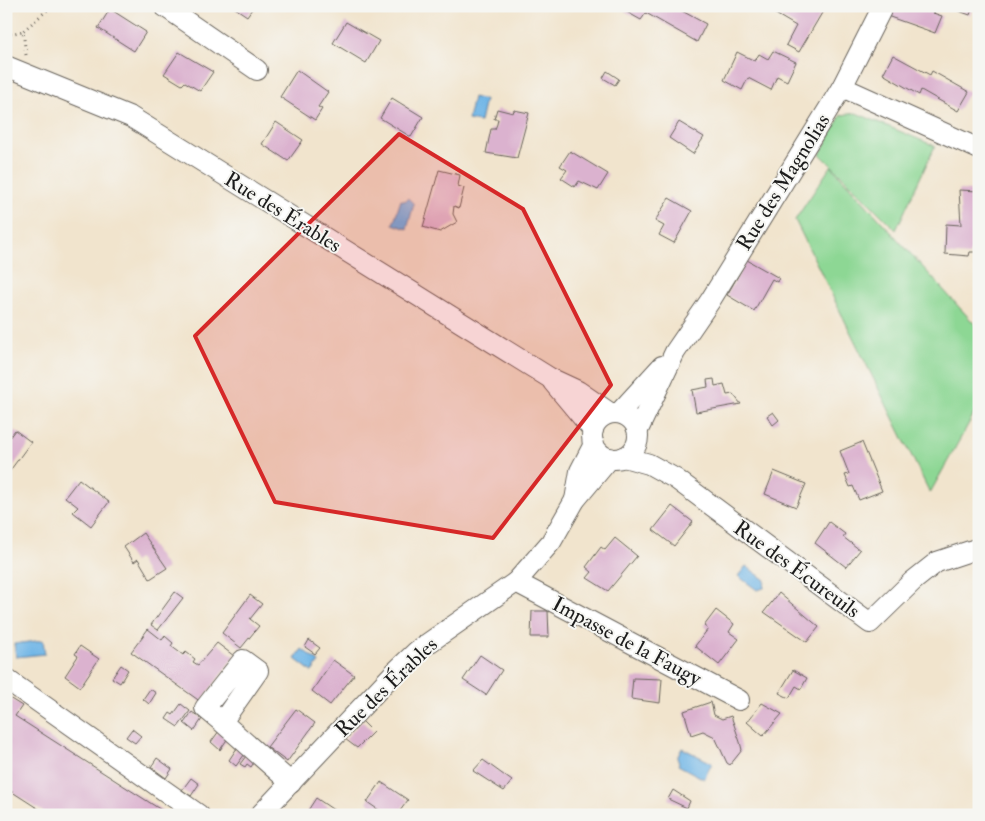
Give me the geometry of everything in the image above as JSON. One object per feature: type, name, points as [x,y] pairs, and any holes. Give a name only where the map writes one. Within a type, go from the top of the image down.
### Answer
[{"type":"street","points":[[164,6],[257,70]]},
{"type":"street","name":"Rue des Magnolias","points":[[638,432],[675,352],[710,301],[842,87],[883,6]]},
{"type":"street","name":"Rue des Érables","points":[[6,66],[131,117],[550,378],[578,391],[614,413]]},
{"type":"street","points":[[842,87],[979,149]]},
{"type":"street","name":"Rue des Magnolias","points":[[614,413],[675,352]]},
{"type":"street","name":"Rue des Érables","points":[[550,378],[593,437],[580,471],[575,500]]},
{"type":"street","points":[[614,413],[628,416],[638,432],[635,448],[617,458],[603,456],[593,437],[601,417],[614,413]]},
{"type":"street","name":"Rue des Écureuils","points":[[638,432],[676,479]]},
{"type":"street","name":"Rue des Érables","points":[[260,815],[417,651],[516,582],[551,542],[575,500],[617,458]]},
{"type":"street","name":"Rue des Écureuils","points":[[617,458],[649,464],[676,479],[870,623],[913,581],[937,562],[979,548]]},
{"type":"street","name":"Impasse de la Faugy","points":[[516,582],[739,700]]},
{"type":"street","points":[[6,679],[199,815]]},
{"type":"street","points":[[222,722],[290,783]]},
{"type":"path","points":[[6,32],[10,34],[23,31],[52,6]]},
{"type":"path","points":[[23,31],[29,76]]},
{"type":"highlighted area","points":[[399,134],[523,209],[611,385],[493,538],[275,502],[195,336]]},
{"type":"green space","points":[[856,113],[935,146],[896,230],[820,154],[841,115]]},
{"type":"green space","points":[[831,166],[979,329],[979,405],[930,493],[795,220]]},
{"type":"water","points":[[473,97],[485,100],[480,122],[468,120]]},
{"type":"water","points":[[408,198],[414,204],[407,229],[393,224],[401,200],[405,201]]},
{"type":"water","points":[[746,566],[765,580],[764,588],[757,590],[738,576]]},
{"type":"water","points":[[43,640],[45,654],[16,657],[14,644]]},
{"type":"water","points":[[302,649],[319,662],[312,672],[295,659]]},
{"type":"water","points":[[682,748],[712,763],[704,779],[678,765],[677,758]]},
{"type":"building","points":[[232,6],[254,6],[247,16]]},
{"type":"building","points":[[627,6],[684,6],[682,11],[706,24],[697,42],[646,13],[641,20],[625,11]]},
{"type":"building","points":[[762,6],[826,6],[799,52],[786,45],[796,26]]},
{"type":"building","points":[[891,6],[912,6],[926,10],[928,6],[936,6],[933,13],[942,16],[935,33],[887,16]]},
{"type":"building","points":[[945,6],[973,6],[970,15]]},
{"type":"building","points":[[110,9],[146,32],[134,51],[98,28]]},
{"type":"building","points":[[346,22],[379,41],[366,63],[333,43]]},
{"type":"building","points":[[773,51],[796,62],[787,81],[777,76],[771,90],[748,78],[742,90],[724,80],[737,52],[755,61],[759,54],[768,59]]},
{"type":"building","points":[[179,52],[213,72],[200,91],[185,82],[182,85],[164,74]]},
{"type":"building","points":[[893,55],[930,75],[932,71],[969,92],[958,111],[921,90],[919,95],[883,74]]},
{"type":"building","points":[[297,70],[328,92],[318,107],[322,109],[315,120],[280,97]]},
{"type":"building","points":[[607,71],[619,79],[615,85],[603,78]]},
{"type":"building","points":[[392,98],[423,117],[411,137],[380,118]]},
{"type":"building","points":[[497,109],[513,113],[514,110],[529,113],[517,158],[486,153],[491,129],[495,129],[497,124],[498,119],[494,119]]},
{"type":"building","points":[[276,122],[303,140],[288,161],[262,144]]},
{"type":"building","points":[[679,122],[704,137],[693,154],[669,138]]},
{"type":"building","points":[[570,151],[608,174],[598,190],[579,181],[575,187],[561,178],[567,170],[560,166]]},
{"type":"building","points":[[439,170],[460,175],[458,186],[464,188],[459,208],[454,206],[453,214],[457,222],[440,232],[423,227]]},
{"type":"building","points":[[959,190],[979,191],[979,252],[970,252],[969,256],[945,254],[946,224],[961,225]]},
{"type":"building","points":[[669,198],[692,211],[674,243],[659,235],[664,226],[655,221]]},
{"type":"building","points":[[747,260],[779,278],[777,282],[772,279],[754,311],[727,295]]},
{"type":"building","points":[[714,379],[715,386],[724,384],[727,395],[733,394],[741,404],[696,412],[692,390],[708,387],[707,380]]},
{"type":"building","points":[[773,412],[779,420],[773,425],[767,416]]},
{"type":"building","points":[[15,430],[31,442],[6,476],[6,442]]},
{"type":"building","points":[[862,442],[882,491],[859,500],[853,486],[850,487],[845,475],[849,474],[840,451]]},
{"type":"building","points":[[774,471],[806,484],[796,507],[765,494]]},
{"type":"building","points":[[79,479],[109,502],[91,526],[73,512],[78,507],[65,497]]},
{"type":"building","points":[[672,506],[693,522],[674,546],[653,530]]},
{"type":"building","points":[[829,522],[845,534],[843,537],[860,550],[846,567],[815,543]]},
{"type":"building","points":[[143,533],[167,568],[150,579],[138,559],[134,562],[124,547]]},
{"type":"building","points":[[615,538],[637,556],[608,591],[587,578],[592,572],[586,567],[601,547],[605,550]]},
{"type":"building","points":[[175,592],[183,598],[158,630],[151,625]]},
{"type":"building","points":[[779,593],[819,627],[807,642],[764,612]]},
{"type":"building","points":[[250,595],[262,604],[250,619],[259,626],[241,648],[222,633]]},
{"type":"building","points":[[716,610],[734,624],[729,632],[739,639],[719,665],[695,646],[708,629],[704,626]]},
{"type":"building","points":[[532,611],[548,611],[549,637],[531,637]]},
{"type":"building","points":[[148,629],[162,640],[165,636],[173,643],[171,646],[183,655],[186,652],[195,659],[193,662],[198,665],[217,643],[234,656],[201,702],[131,652]]},
{"type":"building","points":[[309,640],[320,648],[315,654],[305,647]]},
{"type":"building","points":[[80,646],[99,659],[80,687],[65,676],[78,656],[75,654]]},
{"type":"building","points":[[480,655],[502,670],[486,695],[463,680]]},
{"type":"building","points":[[333,660],[354,675],[330,705],[312,691]]},
{"type":"building","points":[[121,665],[128,670],[120,683],[112,678]]},
{"type":"building","points":[[793,670],[807,678],[801,689],[796,686],[789,698],[779,693]]},
{"type":"building","points":[[633,678],[662,679],[660,703],[631,699]]},
{"type":"building","points":[[150,689],[156,693],[149,704],[143,699]]},
{"type":"building","points":[[6,696],[22,706],[15,716],[169,815],[48,815],[6,788]]},
{"type":"building","points":[[711,702],[714,715],[722,719],[731,716],[740,742],[742,750],[730,765],[727,763],[715,737],[703,731],[691,735],[684,711]]},
{"type":"building","points":[[762,703],[782,714],[763,736],[747,722]]},
{"type":"building","points":[[181,704],[190,711],[178,727],[166,719],[170,713],[173,715]]},
{"type":"building","points":[[296,709],[315,723],[287,762],[267,747]]},
{"type":"building","points":[[192,712],[202,719],[194,731],[184,723]]},
{"type":"building","points":[[362,721],[373,732],[357,748],[345,739]]},
{"type":"building","points":[[132,729],[141,736],[135,743],[126,737]]},
{"type":"building","points":[[219,731],[228,738],[220,750],[211,742]]},
{"type":"building","points":[[239,745],[247,751],[236,766],[229,760]]},
{"type":"building","points":[[249,752],[257,758],[251,767],[247,764],[245,767],[240,764]]},
{"type":"building","points":[[157,758],[172,769],[166,778],[151,767]]},
{"type":"building","points":[[483,760],[512,781],[504,791],[473,771]]},
{"type":"building","points":[[191,778],[199,784],[191,796],[182,790]]},
{"type":"building","points":[[381,782],[408,800],[397,815],[386,815],[367,802]]},
{"type":"building","points":[[673,790],[690,801],[687,808],[668,799]]},
{"type":"building","points":[[316,798],[341,815],[305,815]]}]
